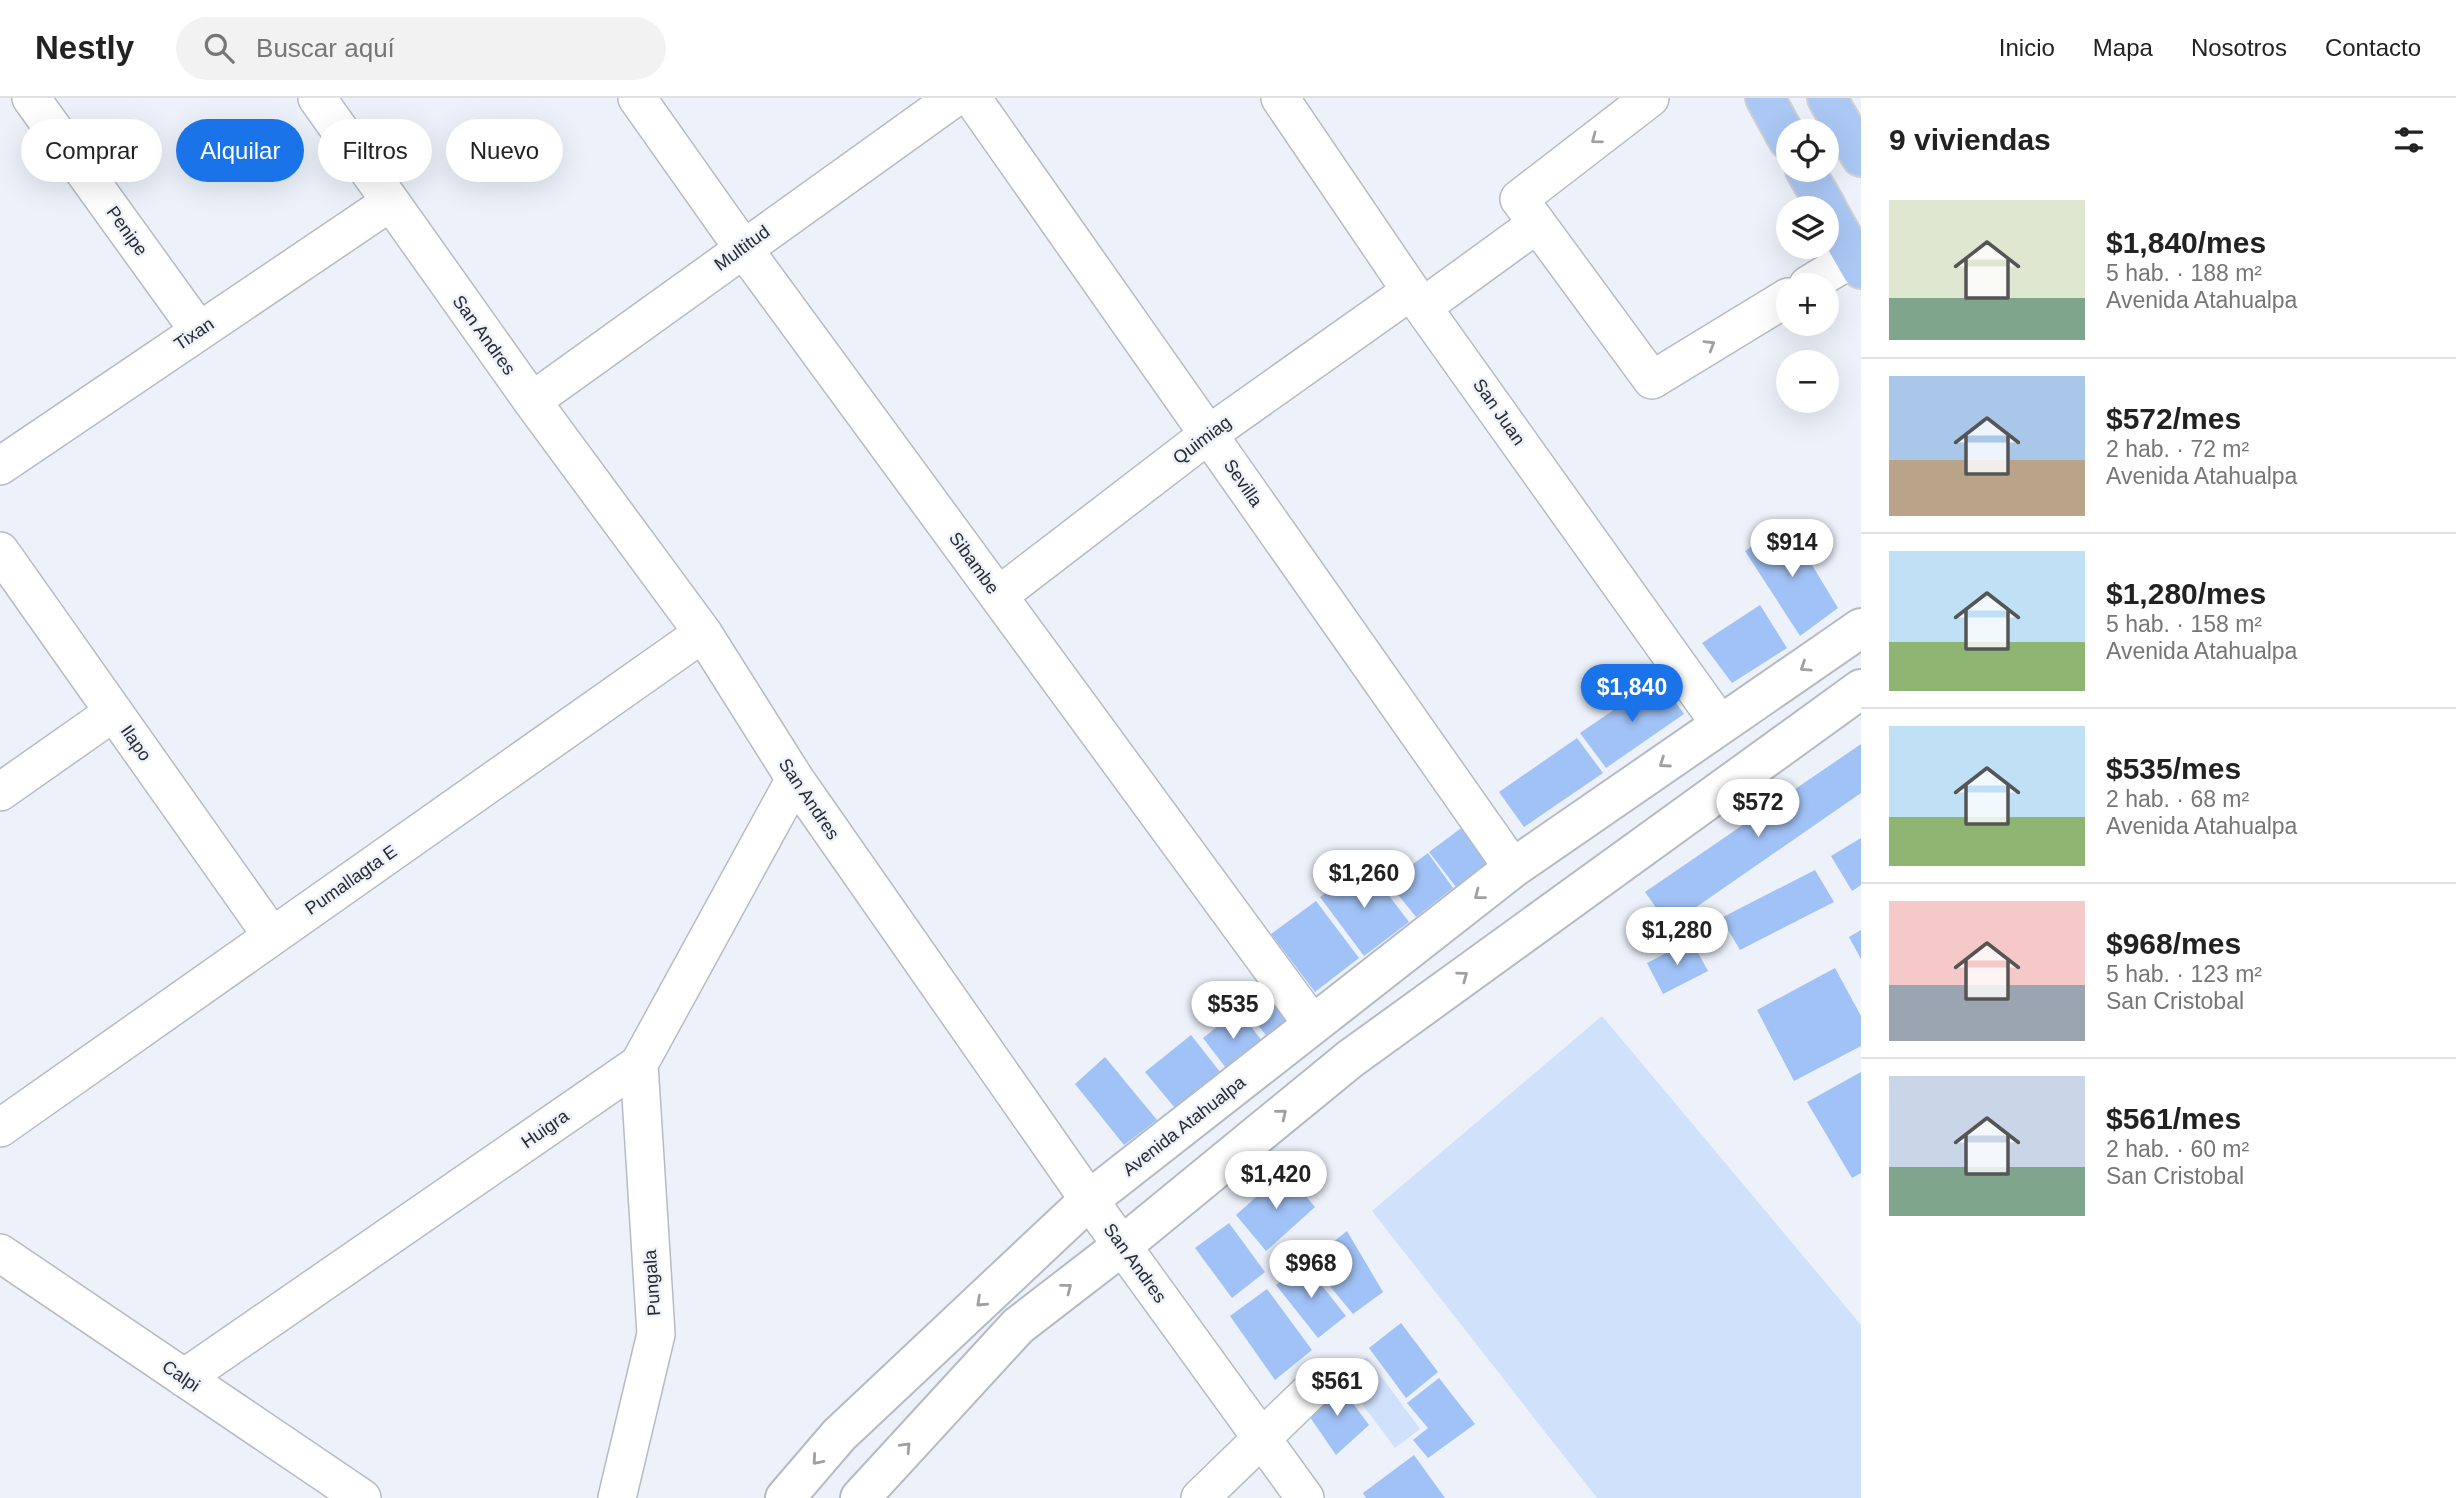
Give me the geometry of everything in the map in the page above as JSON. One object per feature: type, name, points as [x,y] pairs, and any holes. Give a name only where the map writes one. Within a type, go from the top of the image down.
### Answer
[{"type":"main road","points":[[1765,98],[1776,119]]},
{"type":"main road","points":[[1828,98],[1861,158]]},
{"type":"main road","points":[[1839,230],[1858,263]]},
{"type":"main road","name":"Avenida Atahualpa","points":[[785,1498],[839,1435],[1089,1200],[1513,868],[1861,628]]},
{"type":"main road","points":[[860,1498],[1018,1326],[1123,1245],[1350,1059],[1861,689]]},
{"type":"street","name":"Penipe","points":[[31,98],[199,331]]},
{"type":"street","name":"San Andres","points":[[317,98],[532,401],[702,633],[794,779],[1089,1200],[1305,1498]]},
{"type":"street","name":"Sibambe","points":[[637,98],[743,248],[1313,1025]]},
{"type":"street","name":"Multitud","points":[[532,401],[954,98]]},
{"type":"street","name":"Sevilla","points":[[972,98],[1513,868]]},
{"type":"street","name":"San Juan","points":[[1280,98],[1418,298],[1720,724]]},
{"type":"street","name":"Quimiag","points":[[998,596],[1209,434],[1418,298],[1528,211],[1650,98]]},
{"type":"street","name":"Tixan","points":[[0,466],[389,202]]},
{"type":"street","points":[[1528,211],[1652,380],[1776,304]]},
{"type":"street","points":[[1835,273],[1858,263]]},
{"type":"street","name":"Ilapo","points":[[0,551],[272,936]]},
{"type":"street","name":"Pumallagta E","points":[[0,1128],[702,633]]},
{"type":"street","points":[[0,792],[114,712]]},
{"type":"street","name":"Huigra","points":[[184,1378],[639,1064],[794,779]]},
{"type":"street","name":"Pungala","points":[[617,1498],[656,1334],[639,1064]]},
{"type":"street","name":"Calpi","points":[[0,1253],[362,1498]]},
{"type":"street","points":[[1200,1498],[1262,1441],[1322,1379]]},
{"type":"shaded area","points":[[1602,1016],[1861,1325],[1861,1498],[1597,1498],[1372,1211]]},
{"type":"shaded area","points":[[1367,1357],[1420,1429],[1395,1448],[1342,1377]]},
{"type":"building","points":[[1786,522],[1838,608],[1800,636],[1745,551]]},
{"type":"building","points":[[1760,605],[1787,648],[1732,683],[1702,643]]},
{"type":"building","points":[[1659,679],[1684,714],[1606,768],[1580,733]]},
{"type":"building","points":[[1577,738],[1603,773],[1524,827],[1499,792]]},
{"type":"building","points":[[1861,744],[1861,793],[1669,926],[1645,892]]},
{"type":"building","points":[[1468,823],[1493,858],[1456,887],[1429,852]]},
{"type":"building","points":[[1861,838],[1861,885],[1852,891],[1831,856]]},
{"type":"building","points":[[1428,853],[1453,888],[1416,917],[1388,882]]},
{"type":"building","points":[[1365,864],[1409,922],[1364,956],[1320,897]]},
{"type":"building","points":[[1815,870],[1834,902],[1740,950],[1721,918]]},
{"type":"building","points":[[1316,901],[1359,958],[1315,992],[1271,934]]},
{"type":"building","points":[[1861,930],[1861,959],[1849,937]]},
{"type":"building","points":[[1691,940],[1708,971],[1663,994],[1647,963]]},
{"type":"building","points":[[1835,968],[1861,1016],[1861,1046],[1794,1081],[1757,1010]]},
{"type":"building","points":[[1263,990],[1290,1025],[1270,1040],[1242,1006]]},
{"type":"building","points":[[1238,1010],[1263,1042],[1229,1072],[1203,1038]]},
{"type":"building","points":[[1191,1035],[1220,1072],[1175,1108],[1145,1072]]},
{"type":"building","points":[[1105,1057],[1157,1120],[1124,1145],[1075,1084]]},
{"type":"building","points":[[1861,1072],[1861,1173],[1852,1178],[1807,1102]]},
{"type":"building","points":[[1285,1171],[1315,1207],[1266,1251],[1236,1215]]},
{"type":"building","points":[[1229,1223],[1265,1272],[1232,1298],[1195,1248]]},
{"type":"building","points":[[1347,1231],[1383,1292],[1353,1314],[1309,1261]]},
{"type":"building","points":[[1304,1263],[1346,1316],[1318,1338],[1276,1285]]},
{"type":"building","points":[[1267,1289],[1312,1350],[1275,1380],[1230,1316]]},
{"type":"building","points":[[1401,1323],[1438,1372],[1406,1398],[1369,1348]]},
{"type":"building","points":[[1439,1378],[1475,1424],[1428,1458],[1413,1440],[1428,1428],[1407,1403]]},
{"type":"building","points":[[1337,1382],[1369,1425],[1336,1455],[1305,1410]]},
{"type":"building","points":[[1414,1455],[1445,1498],[1366,1498],[1363,1493]]}]
